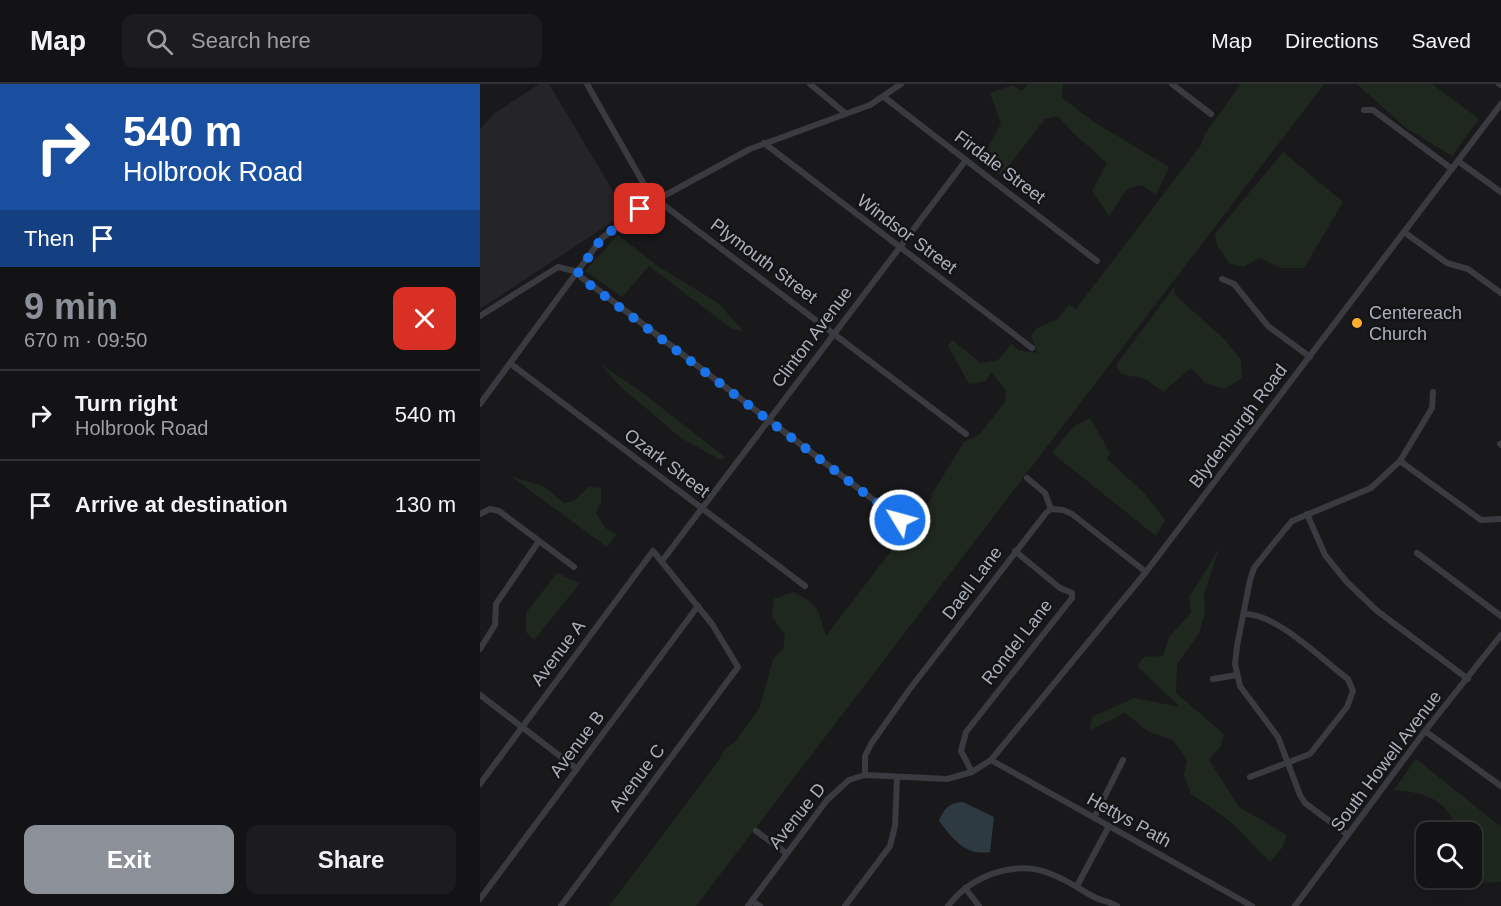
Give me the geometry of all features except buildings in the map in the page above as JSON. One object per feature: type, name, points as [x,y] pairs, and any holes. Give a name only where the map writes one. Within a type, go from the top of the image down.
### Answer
[{"type":"street","points":[[586,84],[655,201]]},
{"type":"street","points":[[810,84],[845,113]]},
{"type":"street","points":[[480,404],[602,238],[628,217],[764,143],[815,127],[884,97],[901,84]]},
{"type":"street","points":[[1172,84],[1211,114]]},
{"type":"street","name":"Firdale Street","points":[[884,97],[1097,261]]},
{"type":"street","name":"Blydenburgh Road","points":[[991,760],[1146,572],[1501,104]]},
{"type":"street","points":[[1364,110],[1373,110],[1452,169]]},
{"type":"street","name":"Windsor Street","points":[[764,143],[1032,348]]},
{"type":"street","name":"Clinton Avenue","points":[[662,561],[966,160]]},
{"type":"street","points":[[1458,161],[1501,192]]},
{"type":"street","name":"Plymouth Street","points":[[655,201],[835,333],[966,434]]},
{"type":"street","points":[[1404,232],[1447,263],[1468,270],[1501,293]]},
{"type":"street","points":[[480,316],[558,267],[578,272],[581,278],[900,520]]},
{"type":"street","points":[[1222,279],[1234,284],[1268,326],[1310,357]]},
{"type":"street","name":"Ozark Street","points":[[511,364],[805,586]]},
{"type":"street","points":[[1348,836],[1305,803],[1278,737],[1263,714],[1245,694],[1236,675],[1237,646],[1254,568],[1285,528],[1306,514],[1371,488],[1400,461],[1432,408],[1433,392]]},
{"type":"street","points":[[1400,461],[1481,520],[1501,519]]},
{"type":"street","points":[[1027,478],[1046,494],[1052,509],[1072,514],[1146,572]]},
{"type":"street","points":[[480,514],[490,508],[499,511],[574,567]]},
{"type":"street","name":"Daell Lane","points":[[865,776],[865,756],[871,744],[1015,551],[1042,517],[1052,509]]},
{"type":"street","points":[[1306,514],[1324,555],[1346,581],[1376,610],[1468,679]]},
{"type":"street","points":[[480,649],[495,625],[496,604],[539,541]]},
{"type":"street","name":"Avenue A","points":[[480,784],[653,551],[662,561]]},
{"type":"street","name":"Rondel Lane","points":[[972,772],[961,751],[966,732],[1072,598],[1072,593],[1060,588],[1015,551]]},
{"type":"street","points":[[1417,553],[1501,616]]},
{"type":"street","points":[[662,561],[698,606]]},
{"type":"street","name":"Avenue C","points":[[561,906],[738,667],[698,606]]},
{"type":"street","name":"Avenue B","points":[[480,899],[698,606]]},
{"type":"street","points":[[1245,614],[1257,614],[1280,628],[1352,684],[1352,698],[1310,754],[1250,777]]},
{"type":"street","name":"South Howell Avenue","points":[[1295,906],[1425,731],[1501,635]]},
{"type":"street","points":[[1213,679],[1236,675]]},
{"type":"street","points":[[480,695],[577,769]]},
{"type":"street","points":[[1425,731],[1501,786]]},
{"type":"street","name":"Avenue D","points":[[750,903],[786,853],[836,791],[849,780],[865,776],[947,779],[972,772],[991,760]]},
{"type":"street","name":"Hettys Path","points":[[991,760],[1252,906]]},
{"type":"street","points":[[1094,818],[1123,760]]},
{"type":"street","points":[[845,906],[890,846],[895,826],[897,778]]},
{"type":"street","points":[[1077,886],[1109,826]]},
{"type":"street","points":[[756,831],[786,853]]},
{"type":"street","points":[[948,906],[965,888],[990,874],[1021,869],[1049,873],[1117,906]]},
{"type":"street","points":[[965,888],[979,906]]},
{"type":"street","points":[[750,903],[760,906]]},
{"type":"shaded area","points":[[539,84],[549,84],[626,213],[480,309],[480,129],[495,113]]},
{"type":"shaded area","points":[[1028,84],[1063,84],[1062,98],[1094,122],[1169,167],[1156,195],[1142,185],[1127,189],[1109,216],[1092,191],[1107,163],[1071,131],[1058,116],[1045,119],[1001,176],[983,158],[1001,123],[990,93],[1013,85],[1022,91]]},
{"type":"shaded area","points":[[1241,84],[1324,84],[696,906],[609,906],[720,759],[724,750],[736,741],[760,707],[773,659],[783,650],[785,635],[772,616],[774,599],[793,592],[809,601],[817,609],[826,636],[936,492],[930,497],[964,442],[979,435],[1005,402],[1006,390],[991,372],[986,381],[969,384],[948,346],[952,340],[981,363],[998,360],[1011,344],[1018,350],[1037,353],[1031,335],[1037,328],[1058,319],[1069,305],[1076,309],[1201,145],[1205,134]]},
{"type":"shaded area","points":[[1357,84],[1432,84],[1479,119],[1452,156],[1406,128]]},
{"type":"shaded area","points":[[1283,152],[1343,202],[1304,268],[1281,268],[1260,258],[1243,267],[1229,263],[1217,245],[1215,234]]},
{"type":"shaded area","points":[[618,235],[659,267],[718,303],[743,331],[732,329],[649,266],[622,297],[585,271]]},
{"type":"shaded area","points":[[1175,286],[1174,294],[1224,339],[1241,360],[1242,378],[1225,389],[1205,383],[1191,368],[1164,391],[1143,378],[1125,375],[1118,370],[1116,365]]},
{"type":"shaded area","points":[[600,364],[640,391],[725,457],[721,460],[681,438],[621,387]]},
{"type":"shaded area","points":[[1090,418],[1110,453],[1107,459],[1143,492],[1165,520],[1156,536],[1052,453],[1074,426]]},
{"type":"shaded area","points":[[512,477],[543,486],[564,503],[574,501],[589,487],[601,488],[601,502],[596,513],[605,528],[617,534],[607,547]]},
{"type":"shaded area","points":[[1219,549],[1204,594],[1205,613],[1199,633],[1177,664],[1176,693],[1224,734],[1221,746],[1209,760],[1239,807],[1287,835],[1282,848],[1270,862],[1230,821],[1191,794],[1184,775],[1187,760],[1173,740],[1149,732],[1125,713],[1090,730],[1092,717],[1134,698],[1180,707],[1137,666],[1144,657],[1163,656],[1169,637],[1191,613],[1189,597]]},
{"type":"shaded area","points":[[557,573],[580,583],[534,640],[526,632],[526,613]]},
{"type":"shaded area","points":[[1416,759],[1501,827],[1501,882],[1482,883],[1482,822],[1454,822],[1442,805],[1434,800],[1417,793],[1394,790]]},
{"type":"shaded area","points":[[963,802],[994,817],[990,852],[981,853],[960,845],[939,821],[948,807]]},
{"type":"place","name":"Centereach Church","points":[[1357,323]]},
{"type":"route","points":[[640,209],[602,238],[578,272],[581,278],[900,520]]}]
